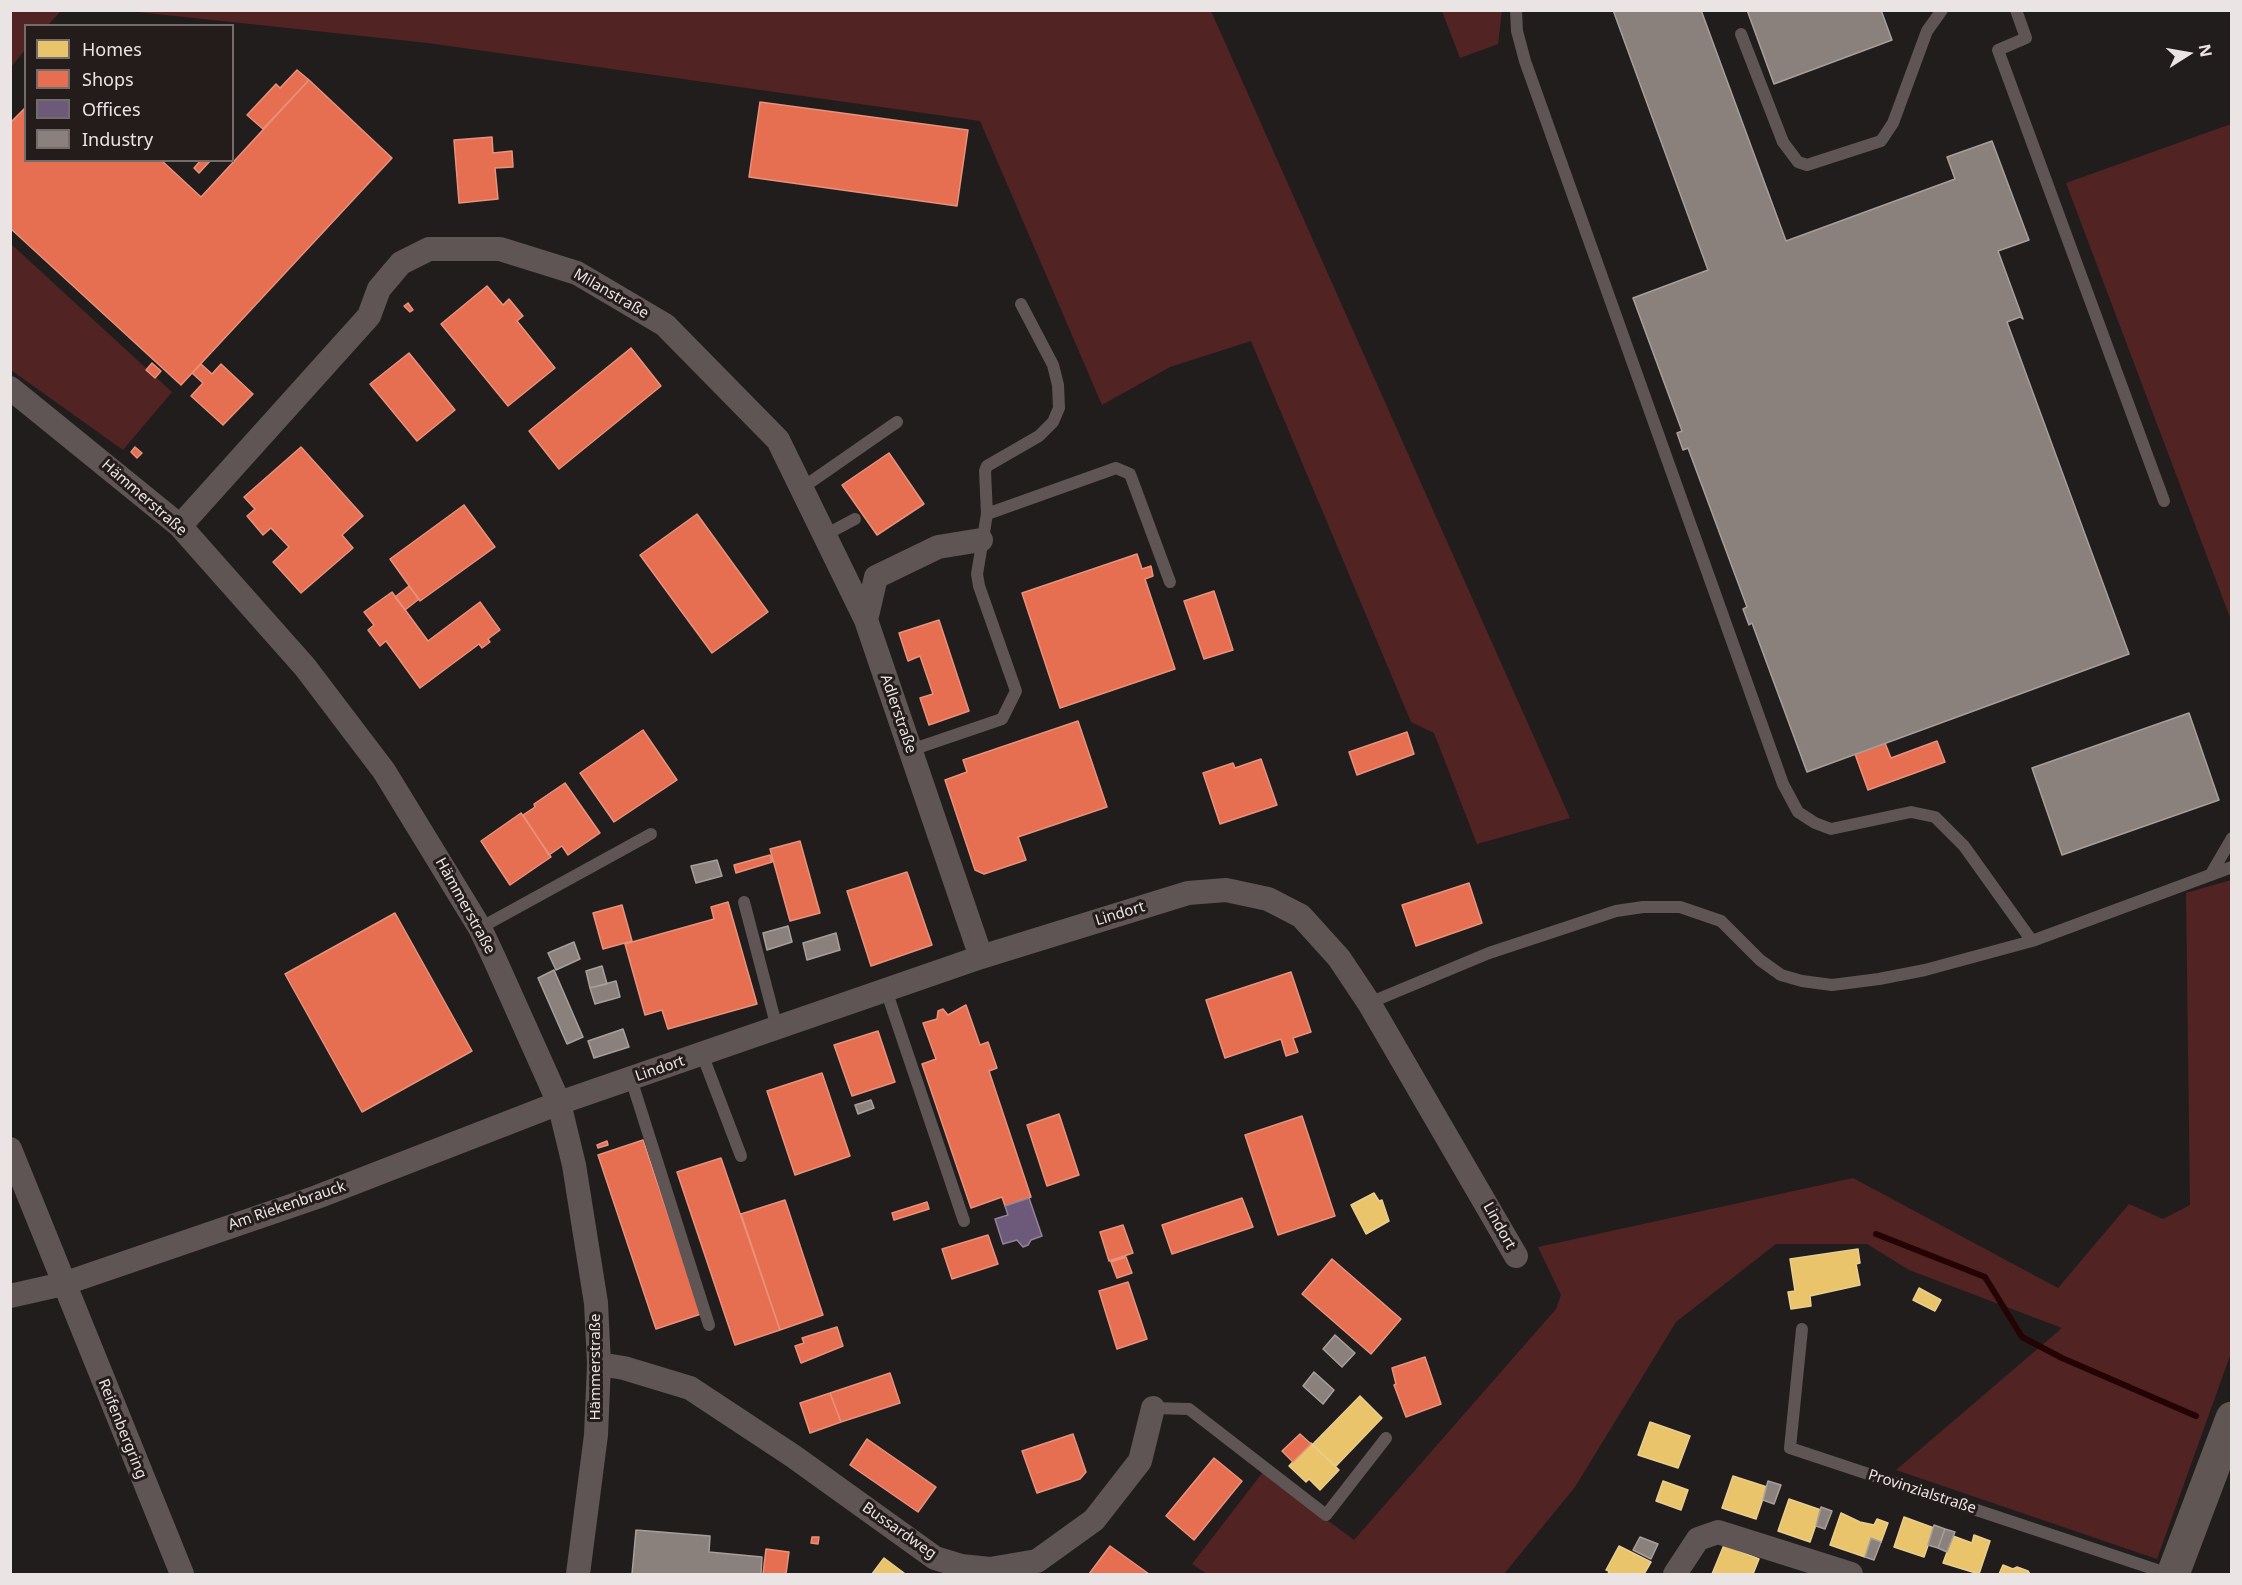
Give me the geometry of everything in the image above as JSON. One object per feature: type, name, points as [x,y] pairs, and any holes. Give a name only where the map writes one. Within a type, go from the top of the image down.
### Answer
[{"type":"main road","name":"Provinzialstraße","points":[[2171,1575],[2232,1418]]},
{"type":"street","name":"Milanstraße","points":[[180,526],[369,315],[379,289],[401,263],[429,249],[500,249],[577,273],[665,325],[778,440],[866,620]]},
{"type":"street","name":"Hämmerstraße","points":[[10,388],[180,526],[263,617],[339,709],[384,771],[480,928],[559,1103],[586,1229],[596,1303],[599,1364],[596,1435],[578,1575]]},
{"type":"street","points":[[866,620],[876,577],[938,547],[981,540]]},
{"type":"street","name":"Adlerstraße","points":[[866,620],[981,957]]},
{"type":"street","name":"Lindort","points":[[559,1103],[981,957],[1188,893],[1226,890],[1268,899],[1301,916],[1340,958],[1369,1003],[1516,1256]]},
{"type":"street","name":"Am Riekenbrauck","points":[[10,1296],[63,1284],[317,1197],[559,1103]]},
{"type":"street","name":"Reifenbergring","points":[[10,1149],[182,1575]]},
{"type":"street","name":"Bussardweg","points":[[599,1364],[690,1388],[793,1456],[934,1558],[961,1566],[990,1569],[1037,1562],[1094,1520],[1140,1461],[1153,1408]]},
{"type":"street","points":[[1675,1575],[1698,1539],[1718,1532],[1851,1575]]},
{"type":"lane","points":[[1516,10],[1517,31],[1525,61],[1784,784],[1798,812],[1815,824],[1831,829],[1903,813],[1935,817],[1964,846],[2032,941]]},
{"type":"lane","points":[[1741,34],[1783,142],[1798,162],[1807,165],[1881,141],[1893,123],[1927,31],[1941,10]]},
{"type":"lane","points":[[2016,10],[2026,38],[1998,50],[2164,501]]},
{"type":"lane","points":[[910,750],[1002,719],[1016,691],[979,586],[977,574],[987,514],[985,471],[987,466],[1039,436],[1053,422],[1059,408],[1058,385],[1053,365],[1021,304]]},
{"type":"lane","points":[[802,488],[897,422]]},
{"type":"lane","points":[[987,514],[1116,468],[1130,474],[1170,582]]},
{"type":"lane","points":[[825,535],[855,519]]},
{"type":"lane","points":[[480,928],[651,834]]},
{"type":"lane","points":[[2211,874],[2232,838]]},
{"type":"lane","points":[[1369,1003],[1437,972],[1510,945],[1616,911],[1642,907],[1680,907],[1721,921],[1760,960],[1781,975],[1802,981],[1832,985],[1925,970],[2032,941],[2232,867]]},
{"type":"lane","points":[[744,902],[777,1028]]},
{"type":"lane","points":[[886,990],[964,1221]]},
{"type":"lane","points":[[702,1054],[741,1156]]},
{"type":"lane","points":[[631,1079],[709,1325]]},
{"type":"lane","name":"Provinzialstraße","points":[[1802,1329],[1790,1448],[2171,1575]]},
{"type":"lane","points":[[1153,1408],[1189,1408],[1326,1515],[1386,1438]]},
{"type":"shaded area","points":[[11,10],[61,11],[49,24],[24,24],[24,51],[11,67]]},
{"type":"shaded area","points":[[128,11],[1211,11],[1570,818],[1477,844],[1434,733],[1411,722],[1251,341],[1170,367],[1102,405],[980,121],[428,43]]},
{"type":"shaded area","points":[[1442,11],[1502,11],[1498,44],[1460,58]]},
{"type":"shaded area","points":[[2232,124],[2231,620],[2066,183]]},
{"type":"shaded area","points":[[10,243],[172,392],[123,450],[11,370]]},
{"type":"shaded area","points":[[2231,880],[2231,1353],[2157,1559],[1896,1470],[2062,1328],[1909,1270],[1867,1244],[1776,1244],[1676,1322],[1575,1487],[1504,1574],[1207,1574],[1192,1564],[1263,1472],[1354,1540],[1556,1309],[1561,1295],[1538,1247],[1853,1178],[2058,1288],[2129,1204],[2163,1219],[2190,1205],[2186,893]]},
{"type":"building: Homes","points":[[1374,1193],[1379,1201],[1382,1200],[1389,1221],[1366,1234],[1351,1205]]},
{"type":"building: Homes","points":[[1858,1249],[1860,1263],[1856,1264],[1860,1285],[1810,1296],[1811,1306],[1791,1309],[1788,1292],[1795,1291],[1790,1259]]},
{"type":"building: Homes","points":[[1919,1288],[1941,1300],[1935,1311],[1913,1300]]},
{"type":"building: Homes","points":[[1360,1396],[1382,1418],[1336,1466],[1312,1445]]},
{"type":"building: Homes","points":[[1650,1422],[1690,1436],[1678,1468],[1638,1455]]},
{"type":"building: Homes","points":[[1311,1443],[1339,1470],[1320,1490],[1309,1479],[1306,1482],[1289,1466]]},
{"type":"building: Homes","points":[[1733,1476],[1767,1487],[1756,1519],[1722,1508]]},
{"type":"building: Homes","points":[[1663,1481],[1688,1490],[1681,1510],[1656,1501]]},
{"type":"building: Homes","points":[[1789,1499],[1821,1510],[1810,1542],[1778,1531]]},
{"type":"building: Homes","points":[[1841,1513],[1860,1522],[1874,1525],[1877,1519],[1888,1523],[1881,1542],[1871,1538],[1865,1557],[1830,1545]]},
{"type":"building: Homes","points":[[1904,1517],[1934,1528],[1924,1557],[1894,1547]]},
{"type":"building: Homes","points":[[1974,1535],[1990,1541],[1979,1574],[1943,1563],[1953,1536],[1972,1543]]},
{"type":"building: Homes","points":[[1724,1545],[1759,1559],[1753,1574],[1712,1574]]},
{"type":"building: Homes","points":[[1619,1546],[1651,1562],[1644,1574],[1608,1574],[1609,1571],[1606,1570]]},
{"type":"building: Homes","points":[[884,1558],[904,1573],[872,1574]]},
{"type":"building: Homes","points":[[2003,1565],[2013,1569],[2017,1567],[2030,1574],[1999,1574]]},
{"type":"building: Shops","points":[[297,70],[309,80],[263,129],[247,115],[276,84],[280,88]]},
{"type":"building: Shops","points":[[309,80],[392,158],[181,385],[10,228],[10,123],[24,109],[24,162],[163,162],[201,197]]},
{"type":"building: Shops","points":[[760,102],[968,130],[957,206],[749,177]]},
{"type":"building: Shops","points":[[492,137],[493,153],[512,151],[513,167],[495,168],[498,199],[459,203],[454,140]]},
{"type":"building: Shops","points":[[199,162],[209,162],[199,173],[194,168]]},
{"type":"building: Shops","points":[[487,286],[503,305],[509,299],[523,316],[517,321],[555,368],[508,406],[441,324]]},
{"type":"building: Shops","points":[[408,303],[413,310],[410,312],[404,306]]},
{"type":"building: Shops","points":[[631,348],[661,386],[559,469],[529,431]]},
{"type":"building: Shops","points":[[409,353],[455,410],[417,441],[370,384]]},
{"type":"building: Shops","points":[[152,363],[161,371],[155,378],[146,370]]},
{"type":"building: Shops","points":[[201,364],[212,374],[221,364],[253,394],[223,425],[191,396],[203,383],[192,373]]},
{"type":"building: Shops","points":[[135,447],[142,453],[137,458],[131,452]]},
{"type":"building: Shops","points":[[301,447],[363,516],[342,535],[353,548],[301,593],[273,562],[289,547],[271,528],[263,535],[247,516],[255,509],[244,497]]},
{"type":"building: Shops","points":[[889,453],[924,504],[877,535],[842,485]]},
{"type":"building: Shops","points":[[464,505],[495,547],[420,601],[390,559]]},
{"type":"building: Shops","points":[[697,514],[768,612],[712,653],[640,555]]},
{"type":"building: Shops","points":[[1137,554],[1142,569],[1151,566],[1153,576],[1145,579],[1175,669],[1060,708],[1022,593]]},
{"type":"building: Shops","points":[[409,586],[419,599],[405,610],[395,597]]},
{"type":"building: Shops","points":[[1214,591],[1233,650],[1204,659],[1184,601]]},
{"type":"building: Shops","points":[[392,592],[428,641],[480,602],[500,630],[488,639],[490,642],[482,648],[479,644],[420,688],[386,641],[380,646],[368,630],[374,625],[364,612]]},
{"type":"building: Shops","points":[[939,620],[969,711],[929,725],[920,698],[933,694],[920,656],[908,661],[899,633]]},
{"type":"building: Shops","points":[[1078,721],[1107,807],[1018,837],[1026,860],[984,874],[975,870],[945,780],[967,772],[963,760]]},
{"type":"building: Shops","points":[[643,730],[677,780],[614,822],[580,773]]},
{"type":"building: Shops","points":[[1407,732],[1414,754],[1357,775],[1349,752]]},
{"type":"building: Shops","points":[[1937,741],[1945,762],[1868,790],[1855,754],[1885,743],[1891,758]]},
{"type":"building: Shops","points":[[1261,759],[1277,805],[1220,824],[1203,773],[1233,763],[1235,768]]},
{"type":"building: Shops","points":[[565,783],[600,833],[568,855],[562,846],[549,855],[523,815],[535,807],[534,804]]},
{"type":"building: Shops","points":[[521,813],[551,857],[510,885],[481,841]]},
{"type":"building: Shops","points":[[800,841],[820,913],[790,921],[770,849]]},
{"type":"building: Shops","points":[[770,855],[772,862],[736,873],[734,865]]},
{"type":"building: Shops","points":[[907,872],[932,945],[871,966],[847,891]]},
{"type":"building: Shops","points":[[1469,883],[1482,923],[1416,946],[1402,905]]},
{"type":"building: Shops","points":[[728,902],[757,1004],[668,1029],[662,1010],[645,1015],[625,944],[714,919],[711,907]]},
{"type":"building: Shops","points":[[622,905],[632,941],[603,949],[593,913]]},
{"type":"building: Shops","points":[[395,913],[472,1051],[362,1112],[285,974]]},
{"type":"building: Shops","points":[[1291,972],[1311,1032],[1293,1038],[1298,1052],[1286,1056],[1281,1039],[1225,1058],[1206,1000]]},
{"type":"building: Shops","points":[[966,1005],[980,1045],[988,1042],[997,1068],[989,1071],[1031,1197],[1005,1206],[1002,1197],[971,1208],[922,1064],[936,1059],[923,1023],[937,1019],[938,1011],[943,1009],[948,1015]]},
{"type":"building: Shops","points":[[878,1031],[895,1082],[852,1096],[834,1045]]},
{"type":"building: Shops","points":[[822,1073],[850,1156],[795,1175],[767,1091]]},
{"type":"building: Shops","points":[[1059,1114],[1079,1175],[1047,1186],[1027,1125]]},
{"type":"building: Shops","points":[[1302,1116],[1335,1216],[1278,1235],[1245,1135]]},
{"type":"building: Shops","points":[[643,1140],[701,1314],[656,1329],[598,1155]]},
{"type":"building: Shops","points":[[607,1141],[608,1145],[598,1148],[597,1145]]},
{"type":"building: Shops","points":[[721,1158],[780,1330],[735,1345],[677,1172]]},
{"type":"building: Shops","points":[[1242,1198],[1253,1227],[1172,1254],[1162,1225]]},
{"type":"building: Shops","points":[[785,1200],[823,1315],[780,1330],[741,1214]]},
{"type":"building: Shops","points":[[927,1202],[929,1209],[894,1220],[892,1213]]},
{"type":"building: Shops","points":[[1123,1225],[1133,1253],[1109,1261],[1100,1232]]},
{"type":"building: Shops","points":[[988,1235],[998,1264],[952,1279],[942,1249]]},
{"type":"building: Shops","points":[[1126,1257],[1132,1273],[1117,1278],[1111,1262]]},
{"type":"building: Shops","points":[[1332,1259],[1401,1319],[1371,1354],[1302,1294]]},
{"type":"building: Shops","points":[[1128,1282],[1147,1339],[1117,1349],[1099,1291]]},
{"type":"building: Shops","points":[[837,1327],[843,1346],[801,1363],[795,1346],[804,1343],[802,1338]]},
{"type":"building: Shops","points":[[1425,1357],[1441,1404],[1406,1417],[1394,1385],[1396,1384],[1392,1368]]},
{"type":"building: Shops","points":[[890,1373],[900,1403],[841,1422],[830,1393]]},
{"type":"building: Shops","points":[[830,1393],[841,1422],[810,1433],[800,1403]]},
{"type":"building: Shops","points":[[1073,1434],[1086,1472],[1080,1479],[1037,1493],[1022,1451]]},
{"type":"building: Shops","points":[[1300,1434],[1311,1444],[1293,1462],[1282,1451]]},
{"type":"building: Shops","points":[[867,1439],[936,1487],[918,1512],[850,1465]]},
{"type":"building: Shops","points":[[1214,1458],[1242,1481],[1194,1540],[1166,1516]]},
{"type":"building: Shops","points":[[812,1537],[819,1537],[818,1544],[811,1543]]},
{"type":"building: Shops","points":[[1110,1546],[1149,1574],[1089,1574]]},
{"type":"building: Shops","points":[[766,1549],[789,1552],[786,1574],[763,1574]]},
{"type":"building: Offices","points":[[1029,1198],[1042,1236],[1031,1240],[1023,1247],[1017,1240],[1003,1244],[995,1219],[1008,1215],[1005,1206]]},
{"type":"building: Industry","points":[[1613,10],[1701,10],[1786,241],[1955,179],[1947,157],[1992,141],[2029,240],[1998,251],[2023,319],[2020,317],[2007,322],[2129,654],[1807,772],[1752,623],[1749,625],[1743,609],[1747,607],[1688,448],[1683,450],[1677,433],[1682,431],[1633,298],[1708,270]]},
{"type":"building: Industry","points":[[1747,10],[1881,10],[1892,40],[1774,84]]},
{"type":"building: Industry","points":[[2189,713],[2219,800],[2062,855],[2032,768]]},
{"type":"building: Industry","points":[[717,860],[722,876],[696,883],[691,866]]},
{"type":"building: Industry","points":[[788,926],[792,942],[767,950],[763,933]]},
{"type":"building: Industry","points":[[836,933],[840,950],[807,960],[803,943]]},
{"type":"building: Industry","points":[[574,942],[580,959],[556,970],[548,953]]},
{"type":"building: Industry","points":[[602,966],[607,984],[590,988],[586,971]]},
{"type":"building: Industry","points":[[554,970],[583,1037],[567,1044],[538,978]]},
{"type":"building: Industry","points":[[616,981],[620,997],[595,1004],[590,988]]},
{"type":"building: Industry","points":[[623,1029],[629,1047],[594,1058],[588,1041]]},
{"type":"building: Industry","points":[[871,1100],[874,1108],[858,1114],[855,1105]]},
{"type":"building: Industry","points":[[1335,1335],[1355,1353],[1342,1367],[1323,1349]]},
{"type":"building: Industry","points":[[1314,1372],[1334,1390],[1323,1404],[1303,1386]]},
{"type":"building: Industry","points":[[1768,1481],[1781,1485],[1774,1504],[1763,1500]]},
{"type":"building: Industry","points":[[1821,1507],[1832,1511],[1825,1529],[1816,1526]]},
{"type":"building: Industry","points":[[1934,1525],[1945,1529],[1938,1548],[1928,1545]]},
{"type":"building: Industry","points":[[1945,1529],[1955,1532],[1947,1552],[1938,1548]]},
{"type":"building: Industry","points":[[636,1530],[710,1536],[709,1552],[762,1557],[761,1574],[632,1574]]},
{"type":"building: Industry","points":[[1640,1537],[1658,1544],[1651,1559],[1633,1550]]},
{"type":"building: Industry","points":[[1871,1538],[1881,1542],[1874,1560],[1865,1557]]},
{"type":"waterway","points":[[1876,1234],[1985,1277],[2022,1337],[2062,1358],[2196,1416]]}]
